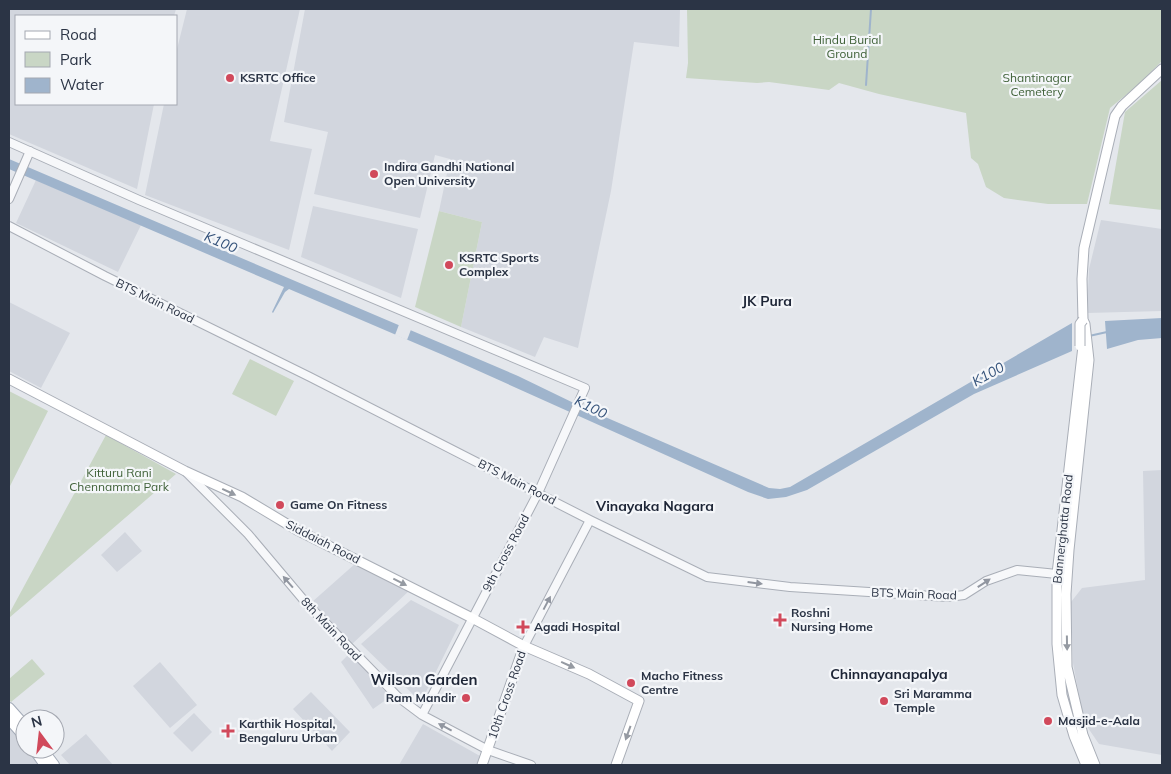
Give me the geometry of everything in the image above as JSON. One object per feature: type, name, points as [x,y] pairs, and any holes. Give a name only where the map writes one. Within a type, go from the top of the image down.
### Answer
[{"type":"main road","name":"Bannerghatta Road","points":[[1095,765],[1084,735],[1067,666],[1067,575],[1073,501],[1088,376],[1082,348],[1080,324],[1083,320],[1082,279],[1084,248],[1116,116],[1122,106],[1162,69]]},
{"type":"main road","name":"Bannerghatta Road","points":[[1082,348],[1057,574],[1057,644],[1062,695],[1074,736],[1086,765]]},
{"type":"main road","name":"Siddaiah Road","points":[[9,379],[185,471],[242,497],[297,530],[524,646],[589,674],[639,701],[616,765]]},
{"type":"main road","name":"10th Cross Road","points":[[482,765],[524,646]]},
{"type":"street","points":[[9,142],[30,151],[9,199]]},
{"type":"street","name":"9th Cross Road","points":[[30,151],[139,200],[586,388],[538,493],[422,716]]},
{"type":"street","name":"BTS Main Road","points":[[9,226],[104,276],[310,377],[590,520],[707,577],[790,587],[948,597],[964,595],[986,580],[1017,570],[1067,575]]},
{"type":"street","name":"8th Main Road","points":[[185,471],[248,534],[307,604],[350,650],[398,697],[422,716],[488,750],[531,765]]},
{"type":"street","name":"10th Cross Road","points":[[524,646],[590,520]]},
{"type":"shaded area","points":[[9,9],[176,9],[174,15],[15,15],[15,105],[154,105],[137,189],[9,134]]},
{"type":"shaded area","points":[[187,9],[300,9],[270,141],[312,149],[289,250],[145,195],[164,105],[178,105],[178,45]]},
{"type":"shaded area","points":[[305,9],[680,9],[679,47],[634,42],[611,191],[578,348],[544,337],[535,357],[461,327],[482,222],[439,211],[450,159],[435,155],[420,218],[314,194],[328,132],[284,122]]},
{"type":"shaded area","points":[[36,180],[141,225],[118,272],[16,223]]},
{"type":"shaded area","points":[[313,206],[418,229],[401,298],[301,257]]},
{"type":"shaded area","points":[[1101,220],[1162,229],[1162,311],[1087,313],[1089,269]]},
{"type":"shaded area","points":[[9,302],[70,333],[41,388],[9,371]]},
{"type":"shaded area","points":[[1162,470],[1162,755],[1099,744],[1084,722],[1073,663],[1071,602],[1082,588],[1145,580],[1143,471]]},
{"type":"shaded area","points":[[125,532],[142,551],[117,572],[101,555]]},
{"type":"shaded area","points":[[356,563],[410,590],[351,645],[312,602]]},
{"type":"shaded area","points":[[411,600],[459,625],[421,702],[361,644]]},
{"type":"shaded area","points":[[350,653],[390,697],[373,709],[341,662]]},
{"type":"shaded area","points":[[160,662],[197,705],[170,728],[133,686]]},
{"type":"shaded area","points":[[311,692],[350,732],[332,751],[293,709]]},
{"type":"shaded area","points":[[194,713],[212,732],[192,752],[173,733]]},
{"type":"shaded area","points":[[423,724],[480,756],[477,765],[399,765]]},
{"type":"shaded area","points":[[9,726],[15,732],[15,759],[34,759],[38,765],[9,764]]},
{"type":"shaded area","points":[[86,734],[113,765],[70,765],[65,759],[65,752]]},
{"type":"green space","name":"Shantinagar Cemetery","points":[[687,9],[1162,9],[1162,61],[1138,85],[1110,108],[1087,204],[1048,204],[1004,198],[986,187],[978,164],[971,158],[966,113],[879,94],[839,83],[829,90],[769,82],[757,83],[686,78],[688,63]]},
{"type":"green space","points":[[1162,80],[1162,210],[1109,204],[1125,112]]},
{"type":"green space","name":"KSRTC Sports Complex","points":[[439,211],[482,222],[461,327],[415,307]]},
{"type":"green space","points":[[250,359],[294,381],[276,416],[232,394]]},
{"type":"green space","points":[[9,391],[48,411],[9,488]]},
{"type":"green space","name":"Kitturu Rani Chennamma Park","points":[[106,435],[176,474],[9,618],[9,614]]},
{"type":"green space","points":[[32,659],[45,674],[11,702],[9,700],[9,679]]},
{"type":"water","name":"K100","points":[[9,159],[518,376],[582,407],[769,488],[780,489],[790,487],[1072,323],[1072,351],[974,394],[807,490],[786,497],[768,499],[748,492],[443,355],[289,289],[285,292],[273,313],[284,287],[9,169]]},
{"type":"water","points":[[1162,318],[1162,338],[1138,340],[1107,349],[1105,321]]},
{"type":"pier","points":[[400,322],[412,327],[407,340],[395,335]]},
{"type":"waterway","points":[[866,85],[871,9]]},
{"type":"waterway","name":"K100","points":[[1089,336],[1107,332]]},
{"type":"place","name":"KSRTC Office","points":[[230,78]]},
{"type":"place","name":"Indira Gandhi National Open University","points":[[374,174]]},
{"type":"place","name":"KSRTC Sports Complex","points":[[449,265]]},
{"type":"place","name":"Game On Fitness","points":[[280,505]]},
{"type":"place","name":"Roshni Nursing Home","points":[[780,620]]},
{"type":"place","name":"Agadi Hospital","points":[[523,627]]},
{"type":"place","name":"Macho Fitness Centre","points":[[631,683]]},
{"type":"place","name":"Ram Mandir","points":[[466,698]]},
{"type":"place","name":"Sri Maramma Temple","points":[[884,701]]},
{"type":"place","name":"Masjid-e-Aala","points":[[1048,721]]},
{"type":"place","name":"Karthik Hospital, Bengaluru Urban","points":[[228,731]]},
{"type":"district","name":"JK Pura","points":[[767,301]]},
{"type":"district","name":"Vinayaka Nagara","points":[[655,506]]},
{"type":"district","name":"Chinnayanapalya","points":[[889,674]]},
{"type":"district","name":"Wilson Garden","points":[[424,680]]},
{"type":"park label","name":"Hindu Burial Ground","points":[[847,47]]}]
